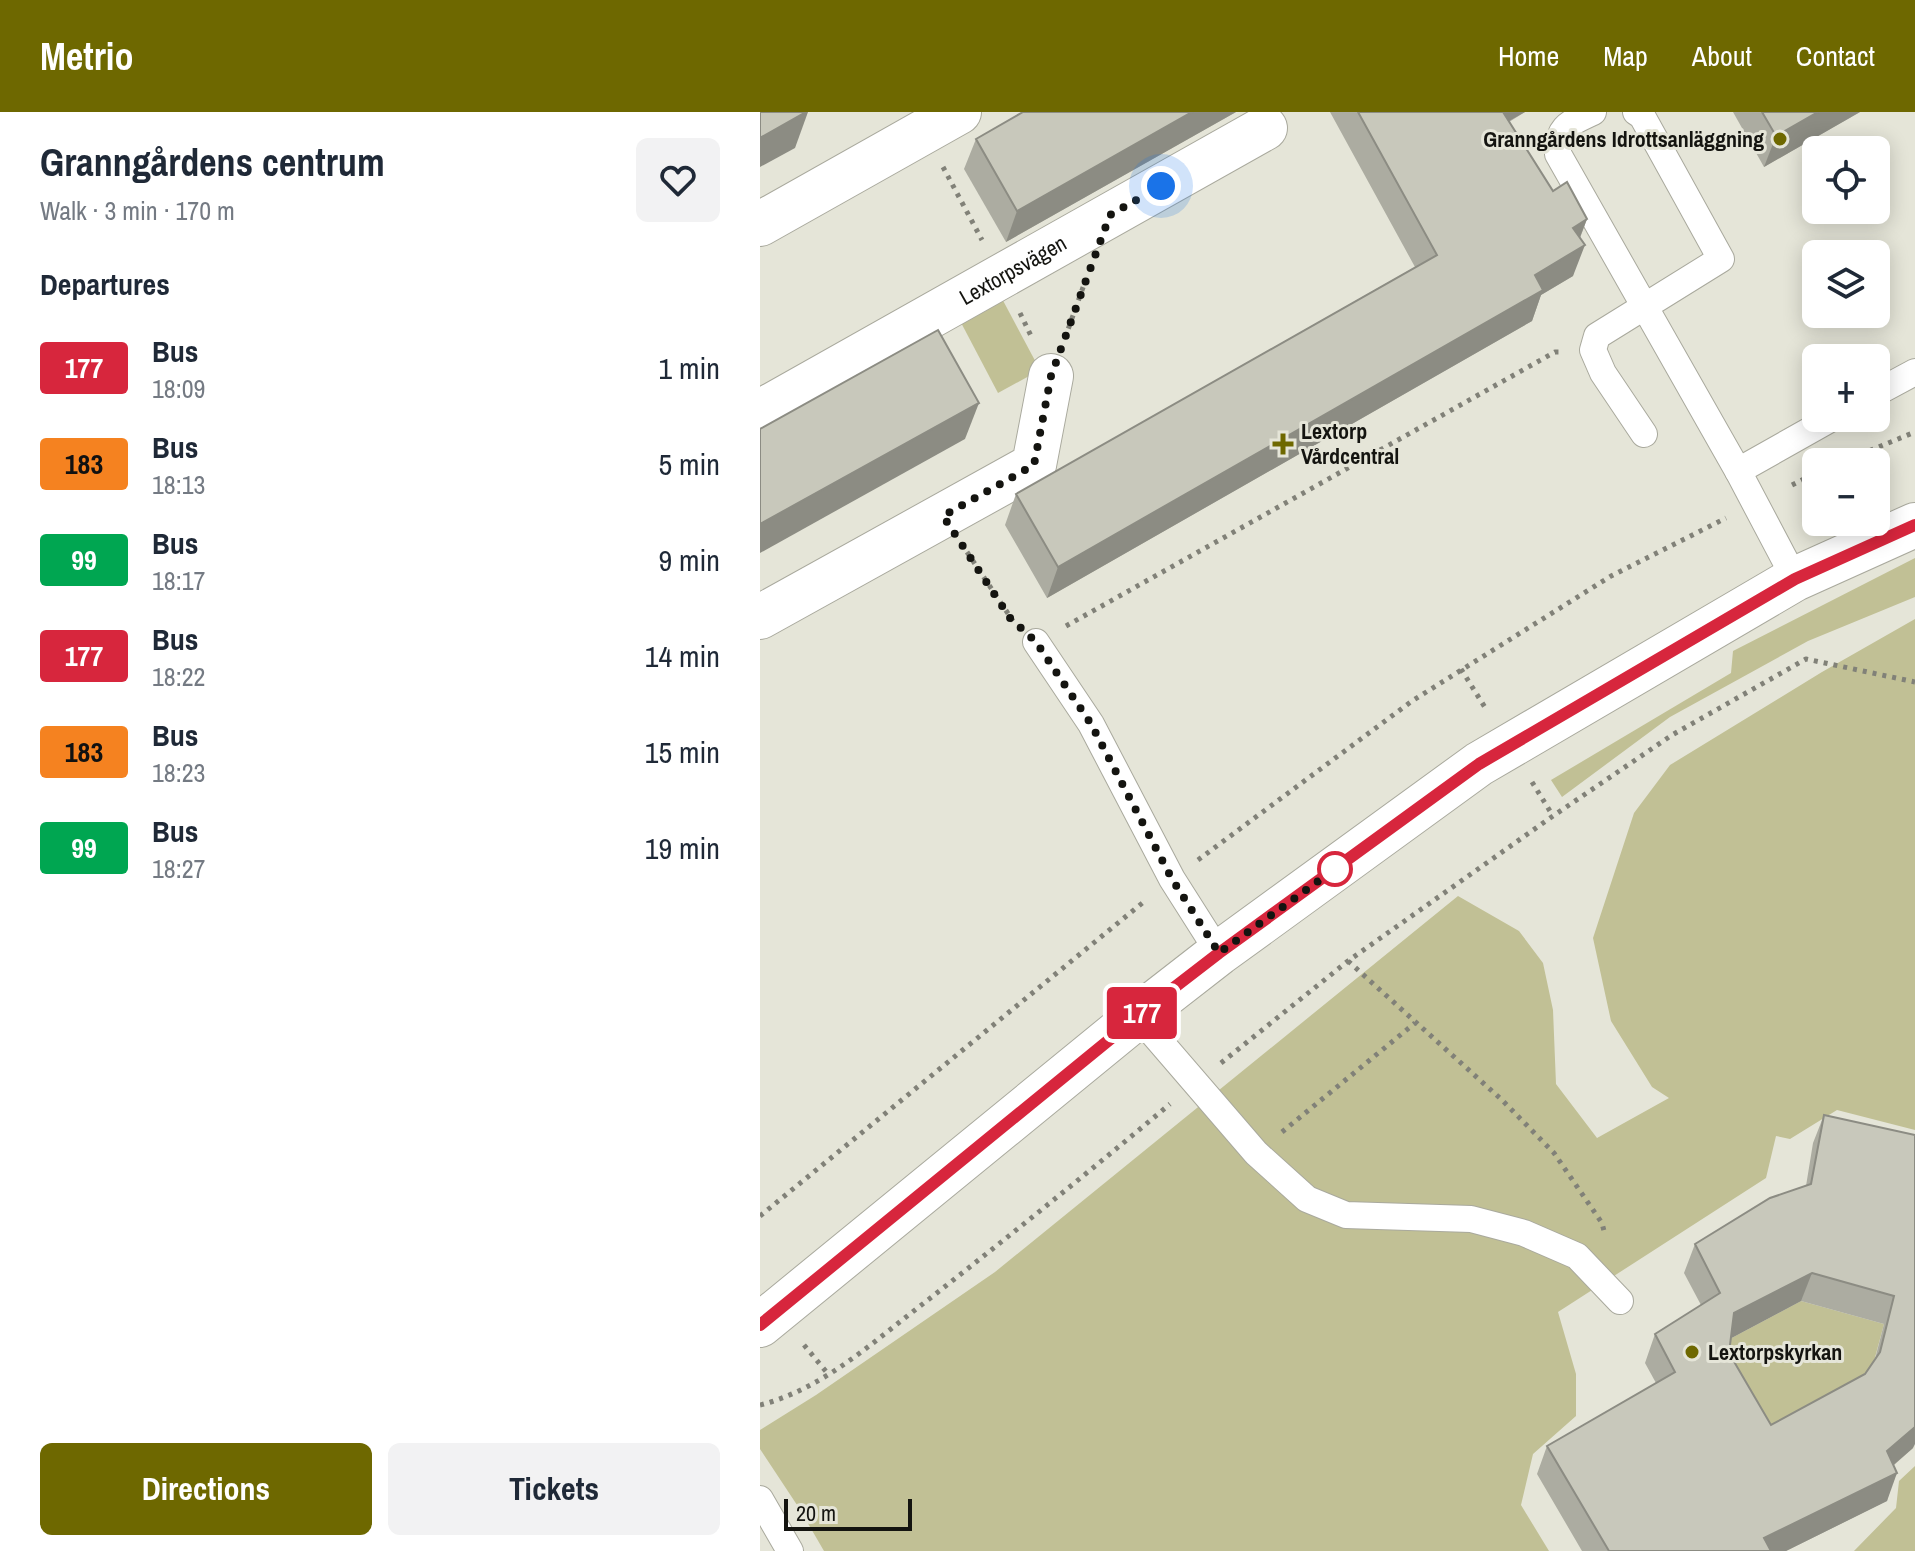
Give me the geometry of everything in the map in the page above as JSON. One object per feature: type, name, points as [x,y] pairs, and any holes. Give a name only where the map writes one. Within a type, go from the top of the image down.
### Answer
[{"type":"street","points":[[760,224],[959,112]]},
{"type":"street","name":"Lextorpsvägen","points":[[760,412],[1265,128]]},
{"type":"street","points":[[760,617],[1034,465],[1051,376]]},
{"type":"street","points":[[760,1325],[1138,1016],[1219,953],[1479,764],[1795,579],[1915,525]]},
{"type":"lane","points":[[1593,112],[1565,126],[1558,139],[1558,154],[1738,471],[1795,579]]},
{"type":"lane","points":[[1636,112],[1642,116],[1721,259],[1597,336],[1593,350],[1603,373],[1644,434]]},
{"type":"lane","points":[[1890,385],[1915,372]]},
{"type":"lane","points":[[1738,471],[1807,432]]},
{"type":"lane","points":[[1036,642],[1091,724],[1172,879],[1219,953]]},
{"type":"lane","points":[[1138,1016],[1256,1153],[1307,1199],[1346,1215],[1471,1219],[1524,1233],[1577,1256],[1620,1301]]},
{"type":"lane","points":[[760,1499],[790,1551]]},
{"type":"path","points":[[1051,376],[1110,215]]},
{"type":"path","points":[[943,516],[1010,618],[1036,642],[1555,352],[1593,350]]},
{"type":"path","points":[[1876,448],[1915,432]]},
{"type":"path","points":[[760,1216],[1172,879],[1412,701],[1611,576],[1802,480]]},
{"type":"path","points":[[760,1405],[785,1399],[829,1375],[1028,1222],[1348,961],[1672,735],[1806,659],[1915,682]]},
{"type":"path","points":[[1348,961],[1502,1100],[1554,1153],[1602,1223],[1605,1236]]},
{"type":"path","points":[[1256,1153],[1415,1023]]},
{"type":"green space","points":[[999,293],[1040,370],[998,393],[957,315]]},
{"type":"green space","points":[[1915,558],[1915,597],[1808,641],[1670,717],[1562,797],[1551,780],[1731,673],[1733,651]]},
{"type":"green space","points":[[1915,619],[1915,1130],[1837,1110],[1790,1139],[1776,1136],[1766,1178],[1558,1312],[1576,1374],[1576,1416],[1533,1454],[1521,1505],[1549,1551],[824,1551],[760,1449],[760,1430],[995,1272],[1458,896],[1519,931],[1543,963],[1553,1010],[1556,1084],[1597,1138],[1669,1098],[1652,1087],[1611,1021],[1593,938],[1634,813],[1670,765]]},
{"type":"green space","points":[[1801,1301],[1884,1324],[1869,1380],[1761,1453],[1724,1342]]},
{"type":"green space","points":[[1915,1466],[1915,1551],[1854,1551],[1896,1508],[1899,1481]]},
{"type":"building","points":[[760,112],[806,112],[760,138]]},
{"type":"building","points":[[1023,112],[1192,112],[1017,211],[976,139]]},
{"type":"building","points":[[1358,112],[1503,112],[1553,191],[1567,182],[1587,219],[1573,228],[1585,245],[1535,275],[1543,290],[1058,567],[1016,494],[1437,255]]},
{"type":"building","points":[[1762,112],[1818,112],[1776,136]]},
{"type":"building","points":[[938,330],[979,403],[760,524],[760,429]]},
{"type":"building","name":"Lextorpskyrkan","points":[[1824,1115],[1915,1135],[1915,1427],[1887,1451],[1897,1473],[1764,1538],[1771,1551],[1609,1551],[1547,1446],[1675,1372],[1655,1334],[1720,1293],[1695,1244],[1770,1198],[1811,1184]],"holes":[[[1812,1273],[1894,1296],[1880,1352],[1865,1374],[1771,1425],[1729,1353],[1734,1313]]]},
{"type":"bus line","name":"177","points":[[760,1325],[1158,1000],[1479,764],[1795,579],[1915,525]]},
{"type":"place","name":"Granngårdens Idrottsanläggning","points":[[1780,139]]},
{"type":"place","name":"Lextorp Vårdcentral","points":[[1283,444]]},
{"type":"place","name":"Lextorpskyrkan","points":[[1692,1352]]},
{"type":"route","points":[[1161,186],[1110,215],[1051,376],[1034,465],[943,516],[1010,618],[1036,642],[1091,724],[1172,879],[1219,953],[1335,869]]}]
